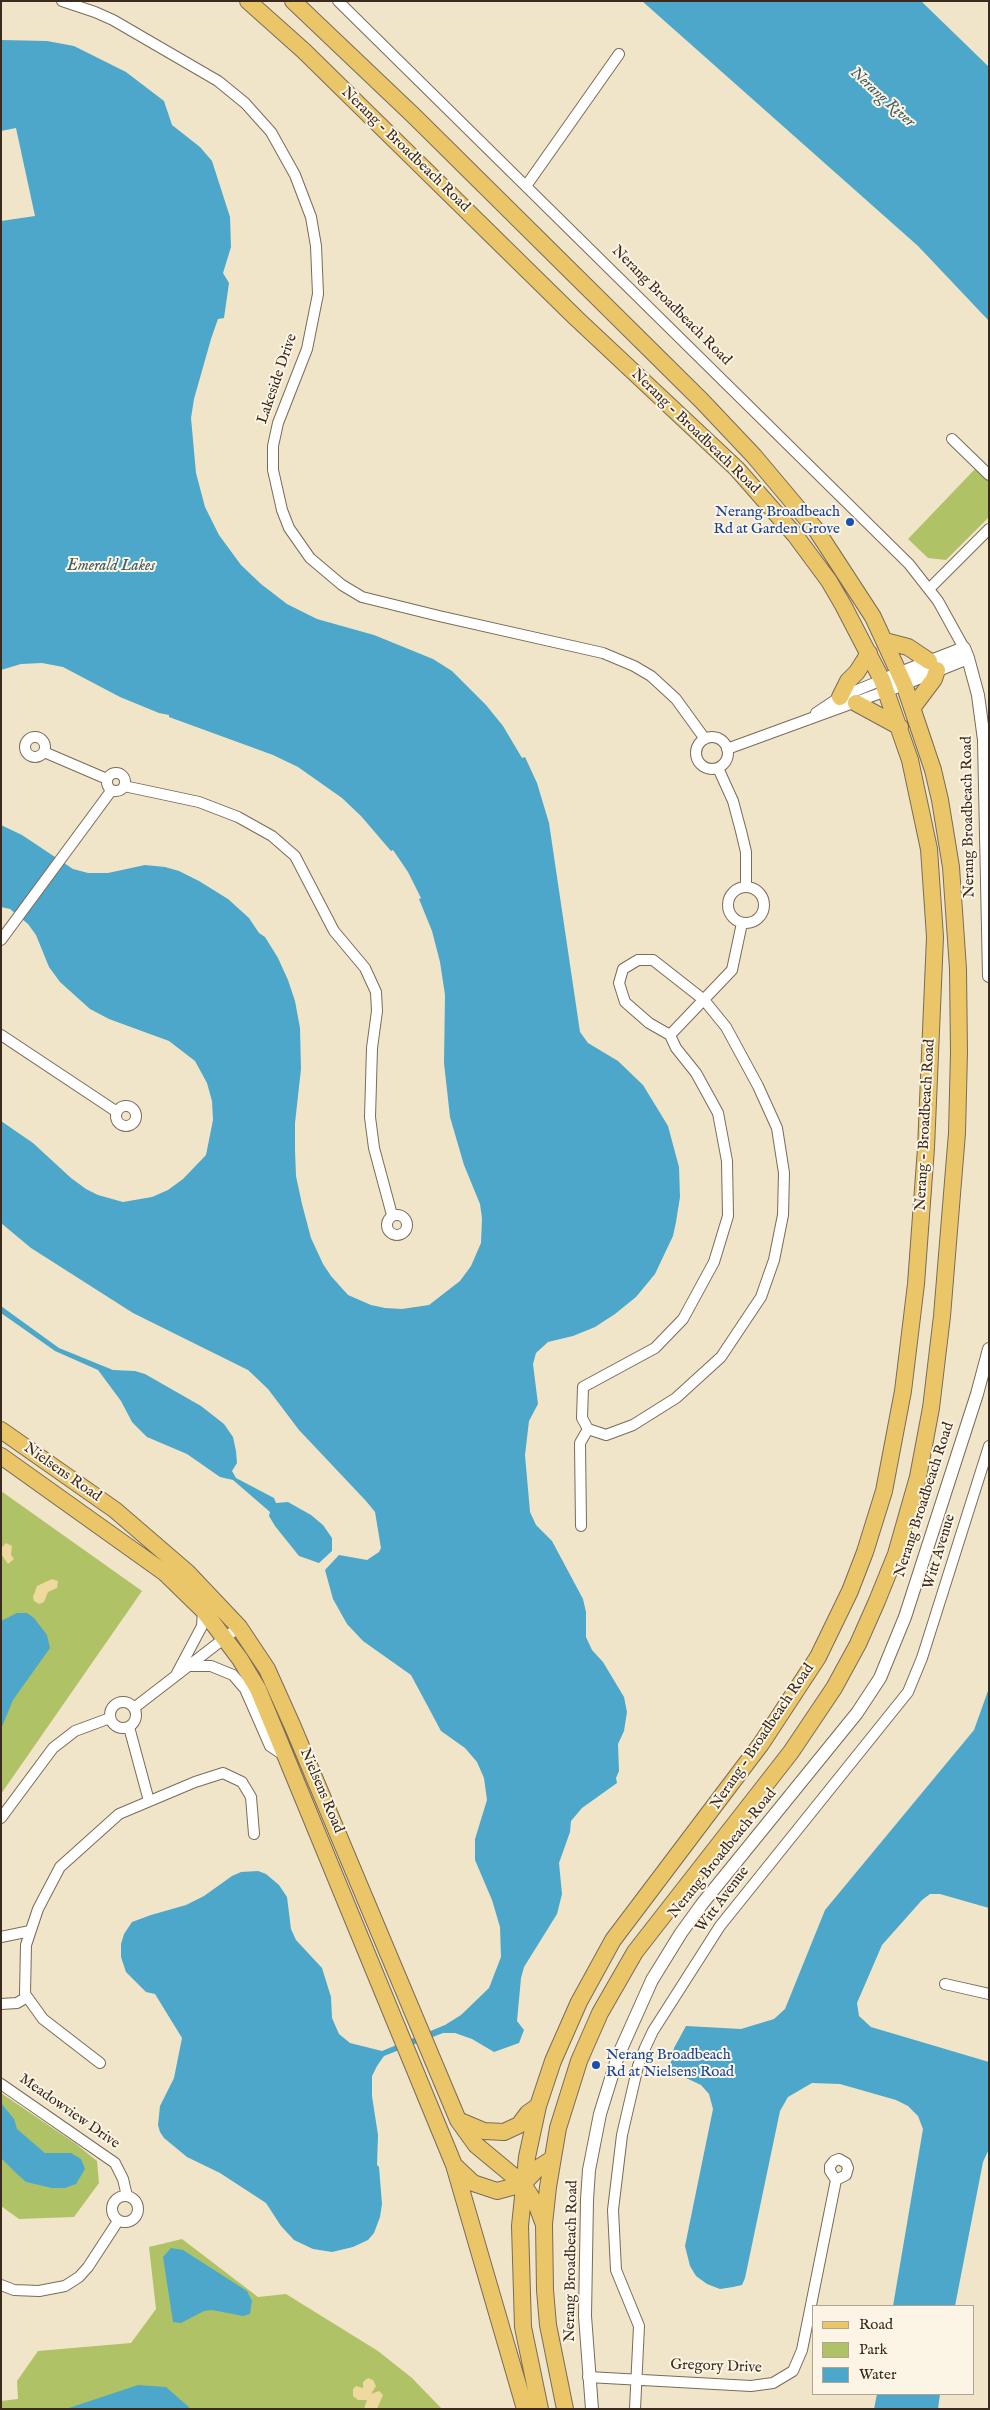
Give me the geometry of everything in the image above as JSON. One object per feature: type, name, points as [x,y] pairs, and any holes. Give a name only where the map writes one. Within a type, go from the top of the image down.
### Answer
[{"type":"main road","name":"Nerang - Broadbeach Road","points":[[248,1],[304,51],[576,318],[758,491],[795,534],[824,573],[869,652],[884,685],[900,727],[917,787],[929,849],[934,937],[926,1148],[916,1284],[900,1414],[884,1491],[865,1552],[850,1591],[818,1657],[761,1744],[613,1940],[565,2031],[538,2106],[523,2184],[519,2242],[523,2327],[540,2409]]},
{"type":"main road","name":"Nerang - Broadbeach Road","points":[[293,1],[414,116],[702,401],[783,489],[837,559],[885,641],[902,678],[912,707],[932,770],[946,833],[954,899],[959,1009],[958,1096],[952,1218],[936,1372],[918,1477],[896,1554],[858,1644],[834,1688],[791,1752],[641,1944],[611,1992],[579,2062],[564,2106],[552,2159],[544,2224],[544,2290],[548,2324],[564,2409]]},
{"type":"main road","points":[[885,641],[908,648],[933,666],[934,679],[912,707]]},
{"type":"main road","points":[[840,697],[848,681],[857,672],[869,652]]},
{"type":"main road","points":[[856,703],[900,727]]},
{"type":"main road","name":"Nielsens Road","points":[[1,1430],[115,1510],[187,1572],[239,1627],[267,1669],[293,1727],[458,2120],[476,2145],[523,2184],[537,2206],[544,2224]]},
{"type":"main road","name":"Nielsens Road","points":[[1,1456],[165,1572],[203,1610],[258,1689],[454,2165],[525,2409]]},
{"type":"main road","points":[[458,2120],[484,2131],[506,2132],[520,2125],[528,2113],[538,2106]]},
{"type":"main road","points":[[454,2165],[473,2183],[489,2190],[505,2190],[523,2184],[538,2168],[552,2159]]},
{"type":"street","name":"Lakeside Drive","points":[[62,1],[113,20],[218,81],[245,103],[271,132],[295,175],[311,216],[316,246],[318,294],[307,349],[278,423],[273,446],[274,470],[282,510],[289,528],[310,558],[342,585],[362,596],[603,653],[634,666],[651,676],[676,699],[705,739]]},
{"type":"street","name":"Nerang Broadbeach Road","points":[[338,1],[861,516],[930,588],[966,653],[978,695],[984,740],[989,976]]},
{"type":"street","points":[[526,186],[619,54]]},
{"type":"street","points":[[952,439],[989,474]]},
{"type":"street","points":[[930,588],[989,529]]},
{"type":"street","points":[[812,717],[840,697],[884,685],[966,653]]},
{"type":"street","points":[[727,749],[772,734],[812,717],[856,703],[884,685]]},
{"type":"street","points":[[705,739],[719,740],[727,749],[726,760],[718,768],[707,768],[697,759],[698,747],[705,739]]},
{"type":"street","points":[[44,752],[107,779]]},
{"type":"street","points":[[718,768],[734,801],[746,852],[746,887]]},
{"type":"street","points":[[112,774],[118,774],[124,778],[124,786],[119,791],[111,790],[107,786],[107,779],[112,774]]},
{"type":"street","points":[[124,786],[199,802],[238,817],[272,836],[295,856],[334,931],[365,968],[376,992],[377,1011],[372,1048],[370,1117],[374,1148],[392,1215]]},
{"type":"street","points":[[1,940],[111,790]]},
{"type":"street","points":[[746,887],[758,891],[764,903],[760,916],[755,920],[742,923],[731,916],[727,903],[733,891],[746,887]]},
{"type":"street","points":[[670,1035],[732,970],[742,923]]},
{"type":"street","points":[[638,960],[653,960],[704,1000],[726,1027],[758,1086],[777,1128],[784,1173],[783,1215],[774,1260],[760,1297],[721,1357],[676,1398],[633,1425],[606,1435],[588,1429],[582,1418],[583,1386],[656,1348],[683,1319],[714,1262],[728,1216],[726,1161],[718,1113],[696,1074],[676,1048],[670,1035],[649,1024],[625,1002],[618,983],[623,969],[638,960]]},
{"type":"street","points":[[1,1034],[117,1112]]},
{"type":"street","name":"Nerang Broadbeach Road","points":[[592,2409],[588,2377],[585,2228],[590,2170],[602,2106],[626,2034],[652,1980],[702,1904],[857,1713],[880,1678],[905,1617],[989,1349]]},
{"type":"street","points":[[581,1526],[580,1443],[588,1429]]},
{"type":"street","name":"Witt Avenue","points":[[635,2409],[639,2326],[616,2270],[613,2210],[622,2134],[644,2048],[652,2031],[720,1926],[908,1692],[922,1658],[989,1446]]},
{"type":"street","points":[[176,1676],[202,1626],[203,1610]]},
{"type":"street","points":[[134,1708],[239,1627]]},
{"type":"street","points":[[190,1666],[211,1666],[232,1674],[245,1690],[270,1746],[286,1756]]},
{"type":"street","points":[[125,1702],[134,1708],[136,1718],[129,1727],[116,1726],[110,1718],[111,1709],[116,1704],[125,1702]]},
{"type":"street","points":[[1,1818],[53,1748],[75,1731],[110,1718]]},
{"type":"street","points":[[129,1727],[148,1801]]},
{"type":"street","points":[[100,2063],[44,2019],[25,1994],[26,1945],[38,1909],[60,1868],[119,1814],[223,1773],[242,1782],[251,1797],[254,1834]]},
{"type":"street","points":[[1,1937],[30,1931]]},
{"type":"street","points":[[945,1984],[989,1994]]},
{"type":"street","points":[[1,2004],[17,2003],[27,1997]]},
{"type":"street","name":"Meadowview Drive","points":[[1,2084],[115,2162],[123,2180],[127,2196]]},
{"type":"street","name":"Gregory Drive","points":[[588,2377],[636,2378],[751,2386],[772,2384],[793,2371],[802,2350],[836,2180]]},
{"type":"street","points":[[127,2196],[137,2204],[138,2213],[131,2222],[118,2221],[112,2213],[113,2203],[118,2198],[127,2196]]},
{"type":"street","points":[[1,2285],[14,2290],[39,2291],[65,2286],[78,2278],[88,2267],[118,2221]]},
{"type":"green space","points":[[975,469],[989,481],[989,517],[946,560],[928,558],[908,539]]},
{"type":"green space","points":[[1,1491],[142,1591],[1,1794]]},
{"type":"green space","points":[[1,2093],[76,2144],[97,2161],[99,2183],[74,2217],[19,2219],[1,2206]]},
{"type":"green space","points":[[182,2239],[258,2297],[286,2294],[378,2351],[412,2378],[442,2409],[1,2409],[1,2401],[18,2399],[17,2381],[38,2351],[131,2343],[156,2309],[149,2247]]},
{"type":"sand","points":[[6,1543],[12,1546],[11,1555],[14,1559],[8,1564],[1,1554],[1,1548]]},
{"type":"sand","points":[[52,1579],[58,1581],[57,1588],[48,1592],[44,1602],[39,1604],[34,1601],[33,1597],[37,1586]]},
{"type":"sand","points":[[368,2378],[373,2380],[376,2386],[371,2394],[379,2391],[383,2395],[377,2409],[364,2409],[367,2400],[358,2400],[353,2396],[353,2389],[356,2386],[363,2388],[363,2382]]},
{"type":"water","name":"Nerang River","points":[[642,1],[921,1],[989,67],[989,321],[918,246]]},
{"type":"water","name":"Emerald Lakes","points":[[1,40],[47,41],[74,46],[126,72],[164,101],[172,125],[200,147],[212,161],[230,217],[231,247],[223,273],[229,283],[224,318],[218,319],[211,339],[194,399],[191,418],[196,473],[205,507],[219,535],[241,565],[261,584],[287,604],[317,619],[374,635],[433,659],[452,671],[486,705],[503,726],[522,758],[525,757],[537,783],[549,823],[580,1032],[588,1043],[618,1061],[643,1085],[668,1126],[679,1167],[680,1197],[673,1236],[655,1274],[636,1297],[595,1327],[573,1336],[548,1342],[536,1353],[533,1364],[538,1404],[529,1421],[525,1455],[530,1512],[536,1525],[552,1541],[583,1599],[586,1612],[586,1637],[592,1650],[603,1662],[624,1697],[627,1712],[624,1731],[618,1744],[619,1771],[616,1778],[617,1783],[582,1808],[571,1821],[570,1832],[559,1863],[562,1894],[557,1914],[524,1967],[521,1978],[517,2021],[524,2030],[519,2043],[494,2052],[472,2039],[455,2033],[443,2033],[384,2056],[377,2066],[372,2076],[372,2096],[378,2135],[377,2165],[379,2167],[382,2204],[380,2217],[374,2233],[368,2240],[353,2247],[332,2252],[313,2249],[294,2240],[281,2226],[266,2203],[220,2173],[187,2157],[164,2138],[160,2132],[158,2125],[160,2106],[174,2078],[182,2038],[155,1994],[146,1992],[126,1972],[121,1957],[121,1944],[124,1934],[132,1922],[186,1905],[204,1896],[232,1876],[241,1872],[258,1871],[266,1874],[279,1885],[287,1897],[291,1929],[296,1940],[322,1968],[331,1997],[332,2018],[339,2034],[350,2043],[382,2051],[445,2025],[461,2015],[489,1988],[501,1957],[500,1927],[492,1900],[475,1860],[475,1839],[487,1800],[484,1778],[477,1762],[465,1748],[441,1731],[411,1675],[363,1641],[347,1624],[333,1599],[325,1570],[339,1555],[367,1560],[379,1552],[381,1548],[375,1512],[366,1501],[299,1430],[268,1389],[248,1370],[133,1313],[31,1248],[1,1223],[1,1121],[33,1143],[71,1178],[86,1189],[98,1195],[123,1202],[152,1197],[168,1190],[183,1179],[206,1155],[213,1120],[212,1101],[207,1083],[195,1061],[169,1041],[109,1019],[90,1009],[60,982],[49,967],[36,935],[28,924],[10,909],[1,907],[1,825],[22,835],[73,869],[88,873],[108,873],[145,865],[165,867],[179,871],[228,899],[249,918],[259,933],[265,937],[278,958],[288,980],[295,1001],[300,1028],[301,1069],[295,1123],[295,1150],[296,1176],[302,1204],[311,1238],[323,1264],[348,1295],[371,1305],[385,1308],[402,1309],[429,1305],[460,1281],[471,1266],[481,1243],[482,1218],[480,1204],[464,1165],[450,1117],[444,1063],[445,995],[440,962],[432,931],[419,899],[421,898],[408,872],[393,850],[391,851],[361,816],[342,798],[298,767],[273,755],[120,697],[63,667],[42,663],[21,664],[1,670],[1,221],[35,216],[16,128],[1,131]]},
{"type":"water","points":[[1,1306],[59,1348],[113,1370],[135,1371],[145,1374],[201,1406],[224,1424],[233,1437],[237,1463],[232,1471],[236,1478],[274,1498],[276,1503],[288,1502],[311,1515],[323,1525],[332,1538],[332,1551],[319,1563],[299,1556],[275,1526],[269,1516],[270,1512],[233,1480],[220,1477],[187,1454],[147,1437],[132,1422],[121,1401],[98,1370],[55,1351],[1,1313]]},
{"type":"water","points":[[17,1613],[27,1613],[34,1618],[47,1635],[50,1648],[13,1700],[1,1729],[1,1621]]},
{"type":"water","points":[[989,1688],[989,1908],[940,1894],[930,1894],[922,1900],[882,1945],[857,2003],[859,2016],[871,2027],[989,2062],[989,2149],[983,2162],[955,2305],[893,2305],[923,2129],[918,2116],[908,2106],[896,2100],[840,2084],[812,2083],[788,2097],[780,2111],[742,2285],[720,2289],[707,2284],[696,2276],[690,2266],[685,2246],[713,2109],[709,2094],[701,2085],[669,2070],[674,2048],[686,2026],[741,2029],[774,2019],[785,2009],[825,1910],[974,1730]]},
{"type":"water","points":[[1,2103],[14,2119],[17,2129],[45,2153],[71,2153],[81,2159],[85,2169],[76,2184],[65,2188],[52,2188],[26,2182],[1,2158]]},
{"type":"water","points":[[171,2248],[183,2250],[247,2291],[252,2301],[250,2314],[243,2316],[212,2310],[204,2311],[181,2323],[173,2322],[163,2257]]},
{"type":"water","points":[[138,2385],[166,2387],[191,2409],[66,2409]]},
{"type":"water","points":[[877,2395],[940,2395],[938,2409],[874,2409]]},
{"type":"place","name":"Nerang Broadbeach Rd at Garden Grove","points":[[850,522]]},
{"type":"place","name":"Nerang Broadbeach Rd at Nielsens Road","points":[[596,2065]]}]
